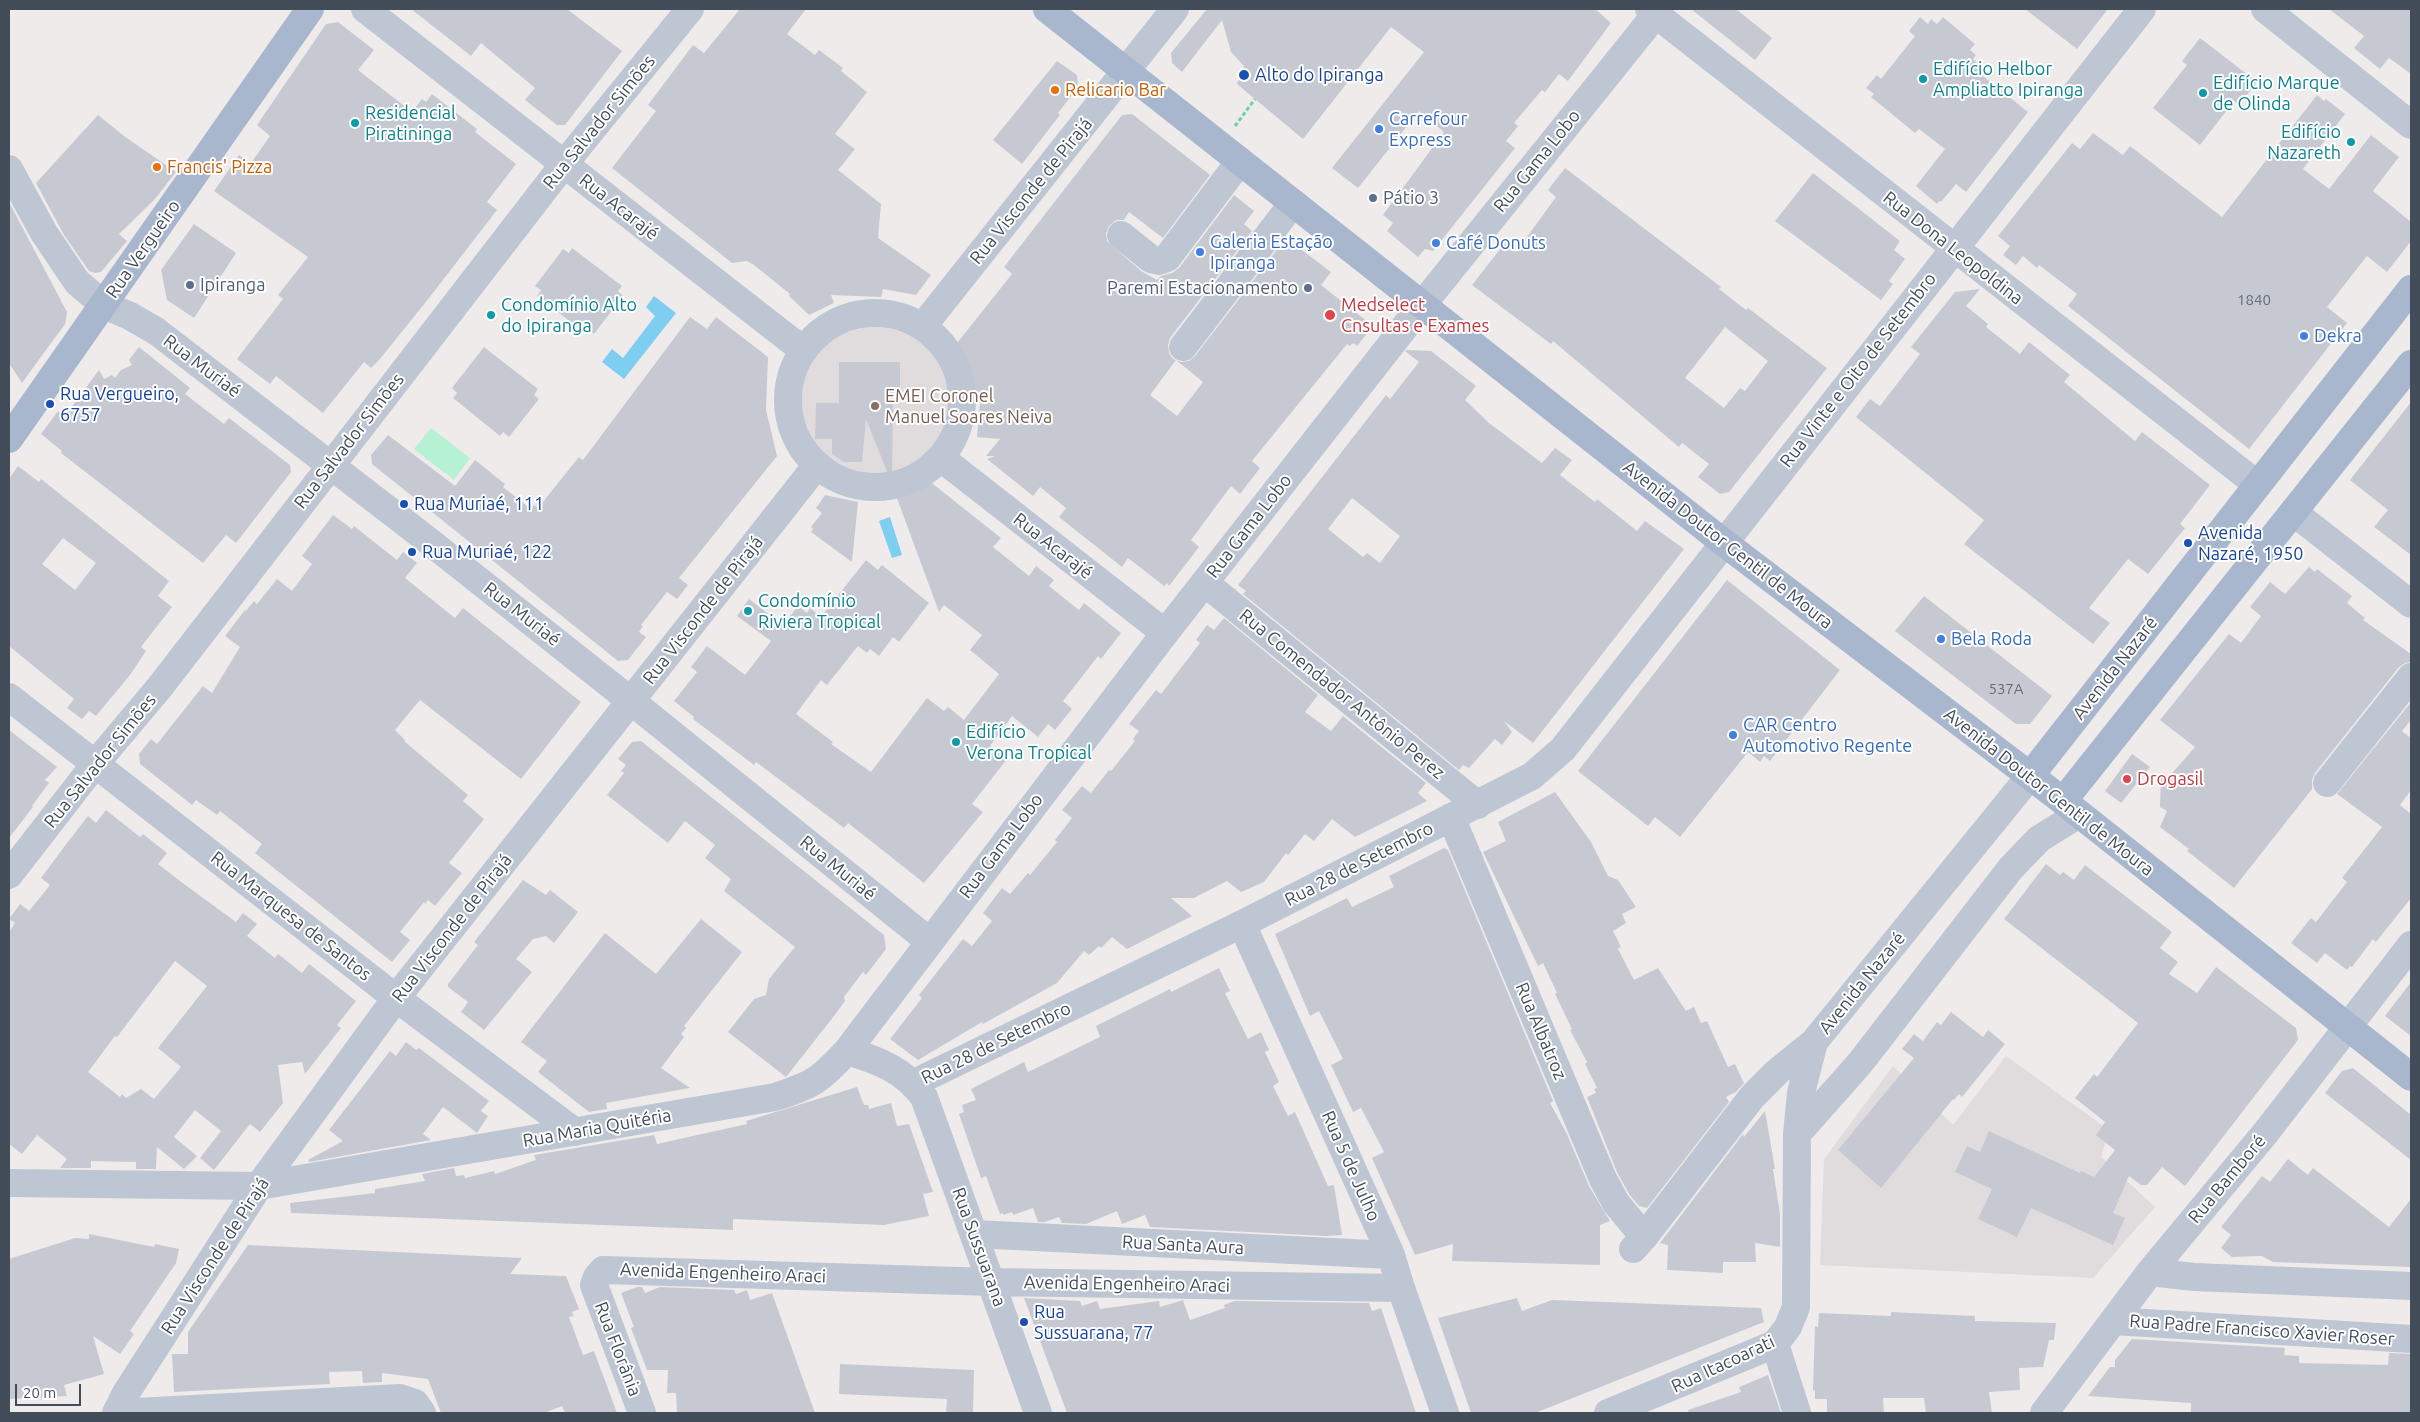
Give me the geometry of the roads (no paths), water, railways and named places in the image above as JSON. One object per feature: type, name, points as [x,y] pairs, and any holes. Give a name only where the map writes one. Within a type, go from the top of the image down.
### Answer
[{"type":"main road","name":"Rua Vergueiro","points":[[9,439],[310,9]]},
{"type":"main road","name":"Avenida Doutor Gentil de Moura","points":[[1047,9],[1723,542],[1998,751],[2411,1077]]},
{"type":"main road","name":"Avenida Nazaré","points":[[2030,776],[2411,289]]},
{"type":"main road","points":[[2071,808],[2293,512],[2411,364]]},
{"type":"main road","points":[[1998,751],[2022,753],[2051,749]]},
{"type":"street","name":"Rua Acarajé","points":[[365,9],[803,350]]},
{"type":"street","name":"Rua Salvador Simões","points":[[9,875],[95,764],[159,688],[564,164],[690,9]]},
{"type":"street","name":"Rua Visconde de Pirajá","points":[[923,326],[1175,9]]},
{"type":"street","name":"Rua Vinte e Oito de Setembro","points":[[1723,542],[2142,9]]},
{"type":"street","points":[[2266,9],[2411,125]]},
{"type":"street","name":"Rua Dona Leopoldina","points":[[1655,11],[1953,248],[2258,485]]},
{"type":"street","name":"Rua Gama Lobo","points":[[847,1050],[928,941],[1165,633],[1655,11]]},
{"type":"street","points":[[1121,235],[1151,259],[1159,261],[1167,258],[1231,153]]},
{"type":"street","name":"Rua Muriaé","points":[[9,169],[61,260],[77,282],[104,305],[130,316],[156,331],[331,464],[631,701],[928,941]]},
{"type":"street","points":[[1183,347],[1293,203]]},
{"type":"street","points":[[871,312],[898,315],[923,326],[947,351],[959,374],[963,404],[956,433],[940,458],[919,475],[902,482],[894,485],[866,487],[840,479],[817,465],[801,446],[791,422],[788,397],[792,373],[803,350],[821,330],[845,317],[871,312]]},
{"type":"street","name":"Rua Acarajé","points":[[940,458],[1165,633]]},
{"type":"street","name":"Rua Visconde de Pirajá","points":[[117,1413],[132,1385],[259,1186],[396,998],[817,465]]},
{"type":"street","points":[[2293,512],[2411,604]]},
{"type":"street","name":"Rua 28 de Setembro","points":[[914,1083],[1242,924],[1532,776],[1563,749],[1723,542]]},
{"type":"street","name":"Rua Comendador Antônio Perez","points":[[1205,583],[1478,805]]},
{"type":"street","points":[[2327,783],[2411,677]]},
{"type":"street","name":"Rua Marquesa de Santos","points":[[9,697],[396,998],[575,1132]]},
{"type":"street","name":"Avenida Nazaré","points":[[1638,1243],[1752,1097],[1777,1072],[1814,1042],[2030,776]]},
{"type":"street","points":[[1797,1134],[1860,1062],[2011,868],[2071,808]]},
{"type":"street","name":"Rua Albatroz","points":[[1451,817],[1603,1179],[1638,1243]]},
{"type":"street","name":"Rua 5 de Julho","points":[[1242,924],[1391,1255],[1445,1413]]},
{"type":"street","name":"Rua Bamboré","points":[[2044,1413],[2150,1272],[2267,1131],[2411,944]]},
{"type":"street","name":"Avenida Nazaré","points":[[1798,1280],[1797,1134],[1802,1086],[1814,1042]]},
{"type":"street","points":[[847,1050],[879,1061],[914,1083]]},
{"type":"street","name":"Rua Maria Quitéria","points":[[259,1186],[775,1097],[806,1087],[826,1074],[847,1050]]},
{"type":"street","name":"Rua Sussuarana","points":[[914,1083],[924,1097],[1038,1413]]},
{"type":"street","points":[[9,1183],[259,1186]]},
{"type":"street","name":"Rua Santa Aura","points":[[975,1234],[1391,1255]]},
{"type":"street","name":"Avenida Engenheiro Araci","points":[[594,1285],[599,1273],[608,1269],[992,1282],[1401,1288]]},
{"type":"street","points":[[2150,1272],[2194,1277],[2411,1286]]},
{"type":"street","name":"Rua Itacoarati","points":[[1608,1413],[1665,1403],[1775,1344],[1783,1335],[1793,1316],[1798,1280]]},
{"type":"street","name":"Rua Florânia","points":[[594,1285],[642,1413]]},
{"type":"street","name":"Rua Padre Francisco Xavier Roser","points":[[2113,1321],[2411,1340]]},
{"type":"street","points":[[1775,1344],[1797,1413]]},
{"type":"street","points":[[117,1413],[400,1398],[415,1402],[422,1413]]},
{"type":"water","points":[[654,296],[676,313],[624,379],[602,362],[612,349],[623,358],[655,316],[646,307]]},
{"type":"water","points":[[890,517],[902,555],[892,558],[879,521]]},
{"type":"place","name":"Alto do Ipiranga","points":[[1244,75]]},
{"type":"place","name":"Edifício Helbor Ampliatto Ipiranga","points":[[1923,79]]},
{"type":"place","name":"Relicario Bar","points":[[1055,90]]},
{"type":"place","name":"Edifício Marque de Olinda","points":[[2203,93]]},
{"type":"place","name":"Residencial Piratininga","points":[[355,123]]},
{"type":"place","name":"Carrefour Express","points":[[1379,129]]},
{"type":"place","name":"Edifício Nazareth","points":[[2351,142]]},
{"type":"place","name":"Francis' Pizza","points":[[157,167]]},
{"type":"place","name":"Pátio 3","points":[[1373,198]]},
{"type":"place","name":"Café Donuts","points":[[1436,243]]},
{"type":"place","name":"Galeria Estação Ipiranga","points":[[1200,252]]},
{"type":"place","name":"Ipiranga","points":[[190,285]]},
{"type":"place","name":"Paremi Estacionamento","points":[[1308,288]]},
{"type":"place","name":"Condomínio Alto do Ipiranga","points":[[491,315]]},
{"type":"place","name":"Medselect Cnsultas e Exames","points":[[1330,315]]},
{"type":"place","name":"Dekra","points":[[2304,336]]},
{"type":"place","name":"Rua Vergueiro, 6757","points":[[50,404]]},
{"type":"place","name":"EMEI Coronel Manuel Soares Neiva","points":[[875,406]]},
{"type":"place","name":"Rua Muriaé, 111","points":[[404,504]]},
{"type":"place","name":"Avenida Nazaré, 1950","points":[[2188,543]]},
{"type":"place","name":"Rua Muriaé, 122","points":[[412,552]]},
{"type":"place","name":"Condomínio Riviera Tropical","points":[[748,611]]},
{"type":"place","name":"Bela Roda","points":[[1941,639]]},
{"type":"place","name":"CAR Centro Automotivo Regente","points":[[1733,735]]},
{"type":"place","name":"Edifício Verona Tropical","points":[[956,742]]},
{"type":"place","name":"Drogasil","points":[[2127,779]]},
{"type":"place","name":"Rua Sussuarana, 77","points":[[1024,1322]]}]
